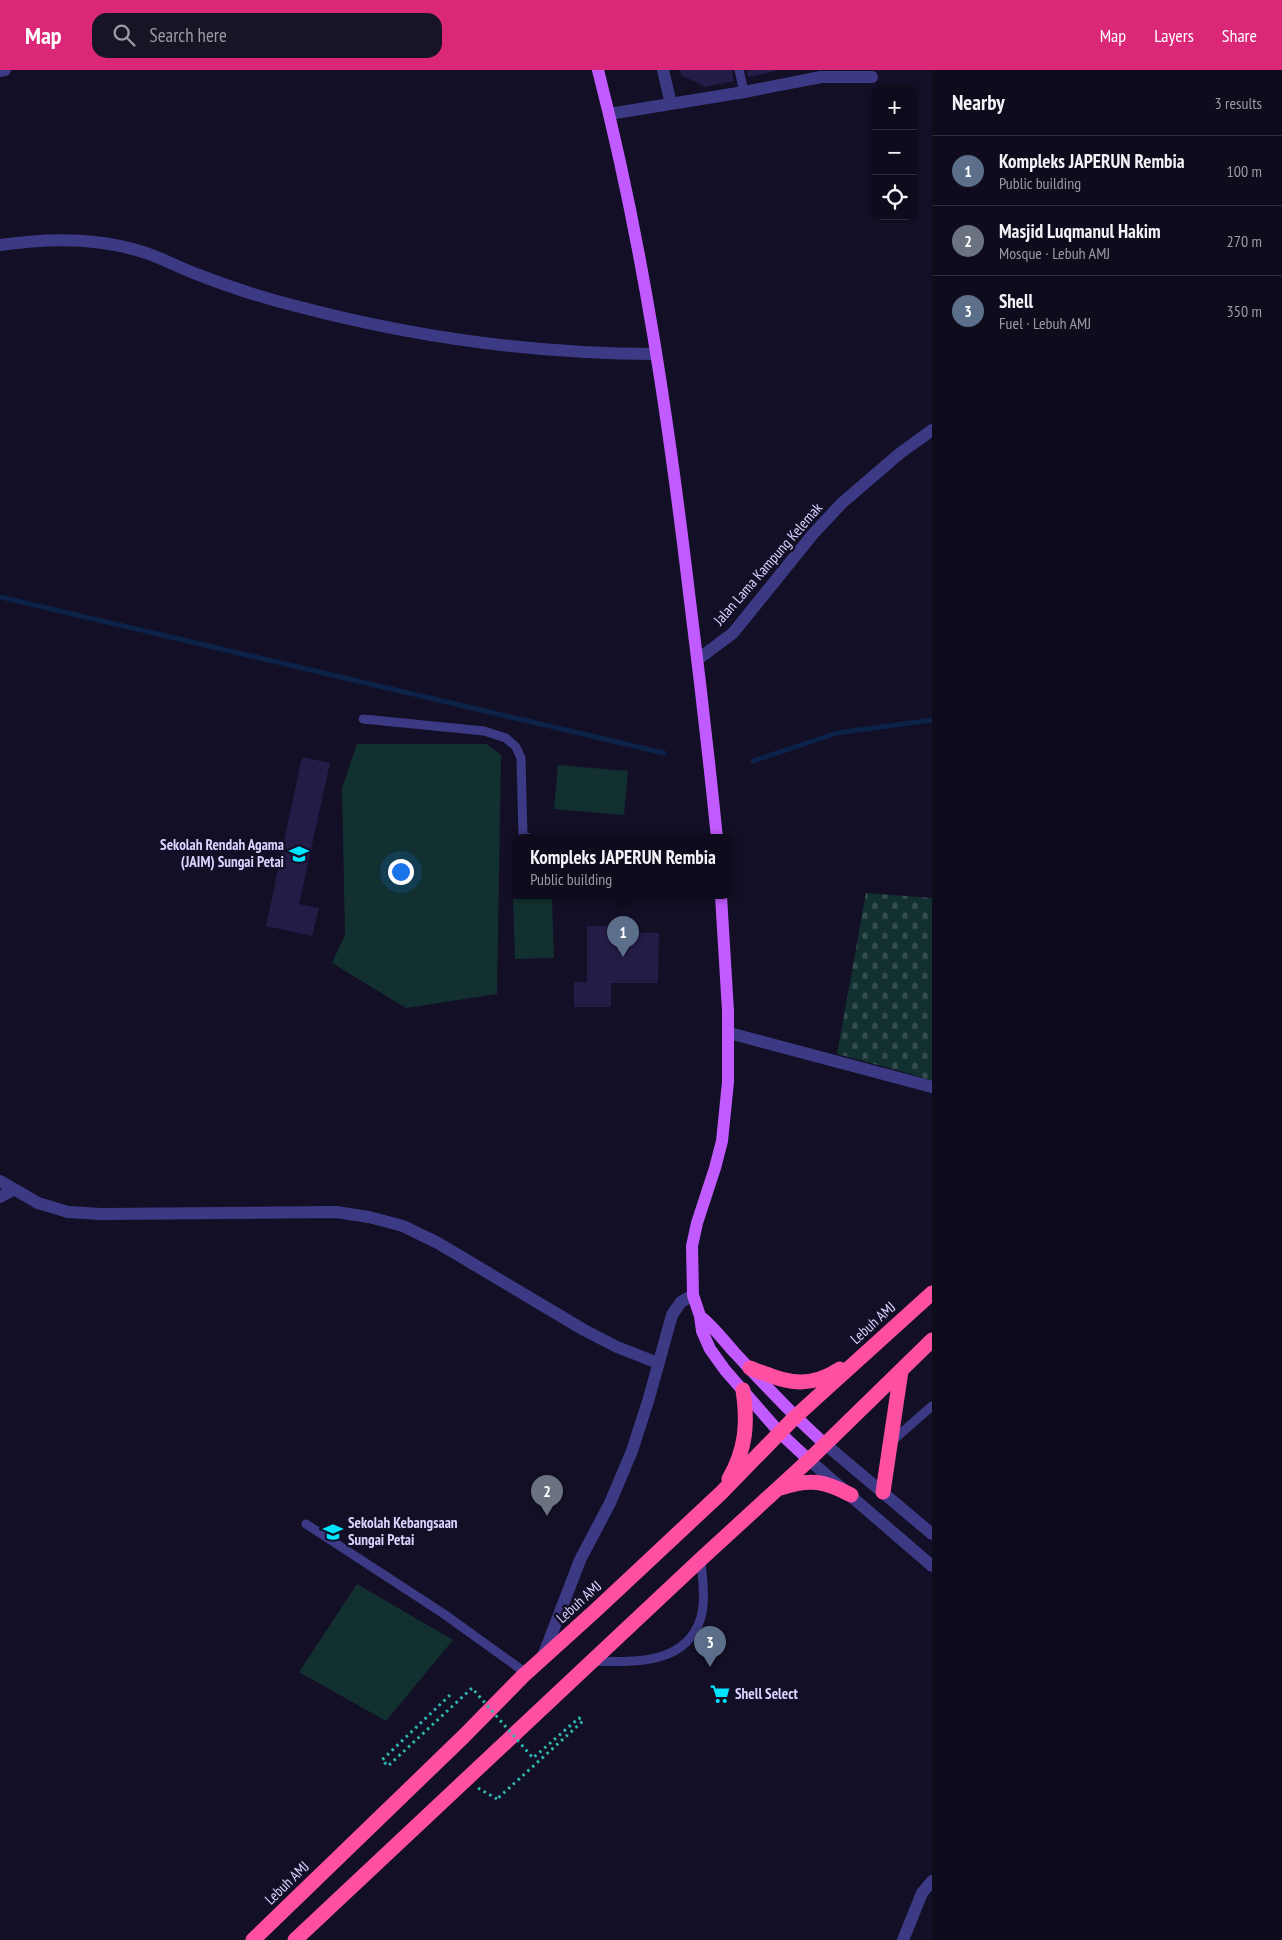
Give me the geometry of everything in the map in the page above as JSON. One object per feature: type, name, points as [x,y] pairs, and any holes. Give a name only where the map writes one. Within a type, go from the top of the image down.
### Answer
[{"type":"highway","name":"Lebuh AMJ","points":[[253,1940],[526,1673],[721,1493],[795,1417],[932,1293]]},
{"type":"highway","points":[[295,1940],[701,1558],[809,1460],[932,1340]]},
{"type":"highway","points":[[750,1368],[784,1382],[810,1383],[836,1372],[865,1353]]},
{"type":"highway","points":[[883,1492],[901,1371]]},
{"type":"highway","points":[[721,1493],[743,1449],[746,1426],[743,1390]]},
{"type":"highway","points":[[773,1492],[782,1487],[808,1481],[831,1484],[851,1495]]},
{"type":"main road","points":[[598,70],[628,198],[656,354],[677,493],[717,834]]},
{"type":"main road","points":[[721,899],[729,1033],[728,1082],[722,1141],[697,1223],[692,1246],[693,1295],[700,1316],[702,1331],[710,1349],[725,1370],[780,1433],[809,1460]]},
{"type":"main road","points":[[700,1316],[715,1329],[795,1417],[825,1444]]},
{"type":"street","points":[[0,70],[5,70]]},
{"type":"street","points":[[663,70],[671,104]]},
{"type":"street","points":[[609,114],[744,92],[820,74],[872,77]]},
{"type":"street","points":[[0,246],[25,241],[57,240],[113,245],[141,251],[198,275],[294,306],[375,326],[532,349],[599,354],[656,354]]},
{"type":"street","name":"Jalan Lama Kampung Kelemak","points":[[697,660],[733,633],[812,534],[842,503],[898,454],[932,430]]},
{"type":"street","points":[[729,1033],[932,1087]]},
{"type":"street","points":[[0,1180],[38,1203],[68,1212],[100,1214],[336,1212],[369,1217],[403,1226],[438,1243],[584,1330],[617,1347],[658,1363]]},
{"type":"street","points":[[0,1198],[14,1190]]},
{"type":"street","points":[[542,1659],[580,1560],[610,1503],[632,1452],[672,1315],[681,1302],[693,1295]]},
{"type":"street","points":[[825,1444],[932,1534]]},
{"type":"street","points":[[809,1460],[932,1566]]},
{"type":"street","points":[[903,1940],[922,1893],[932,1881]]},
{"type":"lane","points":[[739,70],[744,92]]},
{"type":"lane","points":[[362,719],[484,731],[506,738],[516,746],[521,758],[522,834]]},
{"type":"lane","points":[[890,1444],[932,1406]]},
{"type":"lane","points":[[306,1524],[444,1614],[526,1673]]},
{"type":"lane","points":[[592,1661],[647,1661],[658,1658],[681,1646],[691,1636],[701,1617],[703,1606],[701,1558]]},
{"type":"path","points":[[450,1695],[382,1760],[388,1766],[472,1688],[533,1758],[579,1718],[583,1721],[497,1799],[465,1780]]},
{"type":"green space","points":[[357,744],[487,744],[501,755],[497,994],[406,1008],[332,963],[345,935],[342,788]]},
{"type":"green space","points":[[558,765],[628,771],[624,815],[554,809]]},
{"type":"green space","points":[[866,893],[932,898],[932,1081],[837,1054]]},
{"type":"green space","points":[[513,899],[552,899],[554,958],[515,959]]},
{"type":"green space","points":[[357,1584],[453,1640],[386,1721],[299,1672]]},
{"type":"building","points":[[680,70],[732,70],[734,81],[705,87],[681,75]]},
{"type":"building","points":[[747,70],[776,70],[776,71],[748,77]]},
{"type":"building","points":[[302,757],[330,763],[299,904],[319,908],[312,936],[266,926]]},
{"type":"building","points":[[587,926],[638,926],[638,933],[659,933],[658,983],[611,983],[611,1007],[574,1007],[574,982],[587,982]]},
{"type":"waterway","points":[[0,597],[664,753]]},
{"type":"waterway","points":[[753,761],[837,733],[932,720]]},
{"type":"place","name":"Sekolah Rendah Agama (JAIM) Sungai Petai","points":[[299,854]]},
{"type":"place","name":"Kompleks JAPERUN Rembia","points":[[623,957]]},
{"type":"place","name":"Masjid Luqmanul Hakim","points":[[547,1516]]},
{"type":"place","name":"Sekolah Kebangsaan Sungai Petai","points":[[333,1532]]},
{"type":"place","name":"Shell","points":[[710,1667]]},
{"type":"place","name":"Shell Select","points":[[720,1694]]}]
